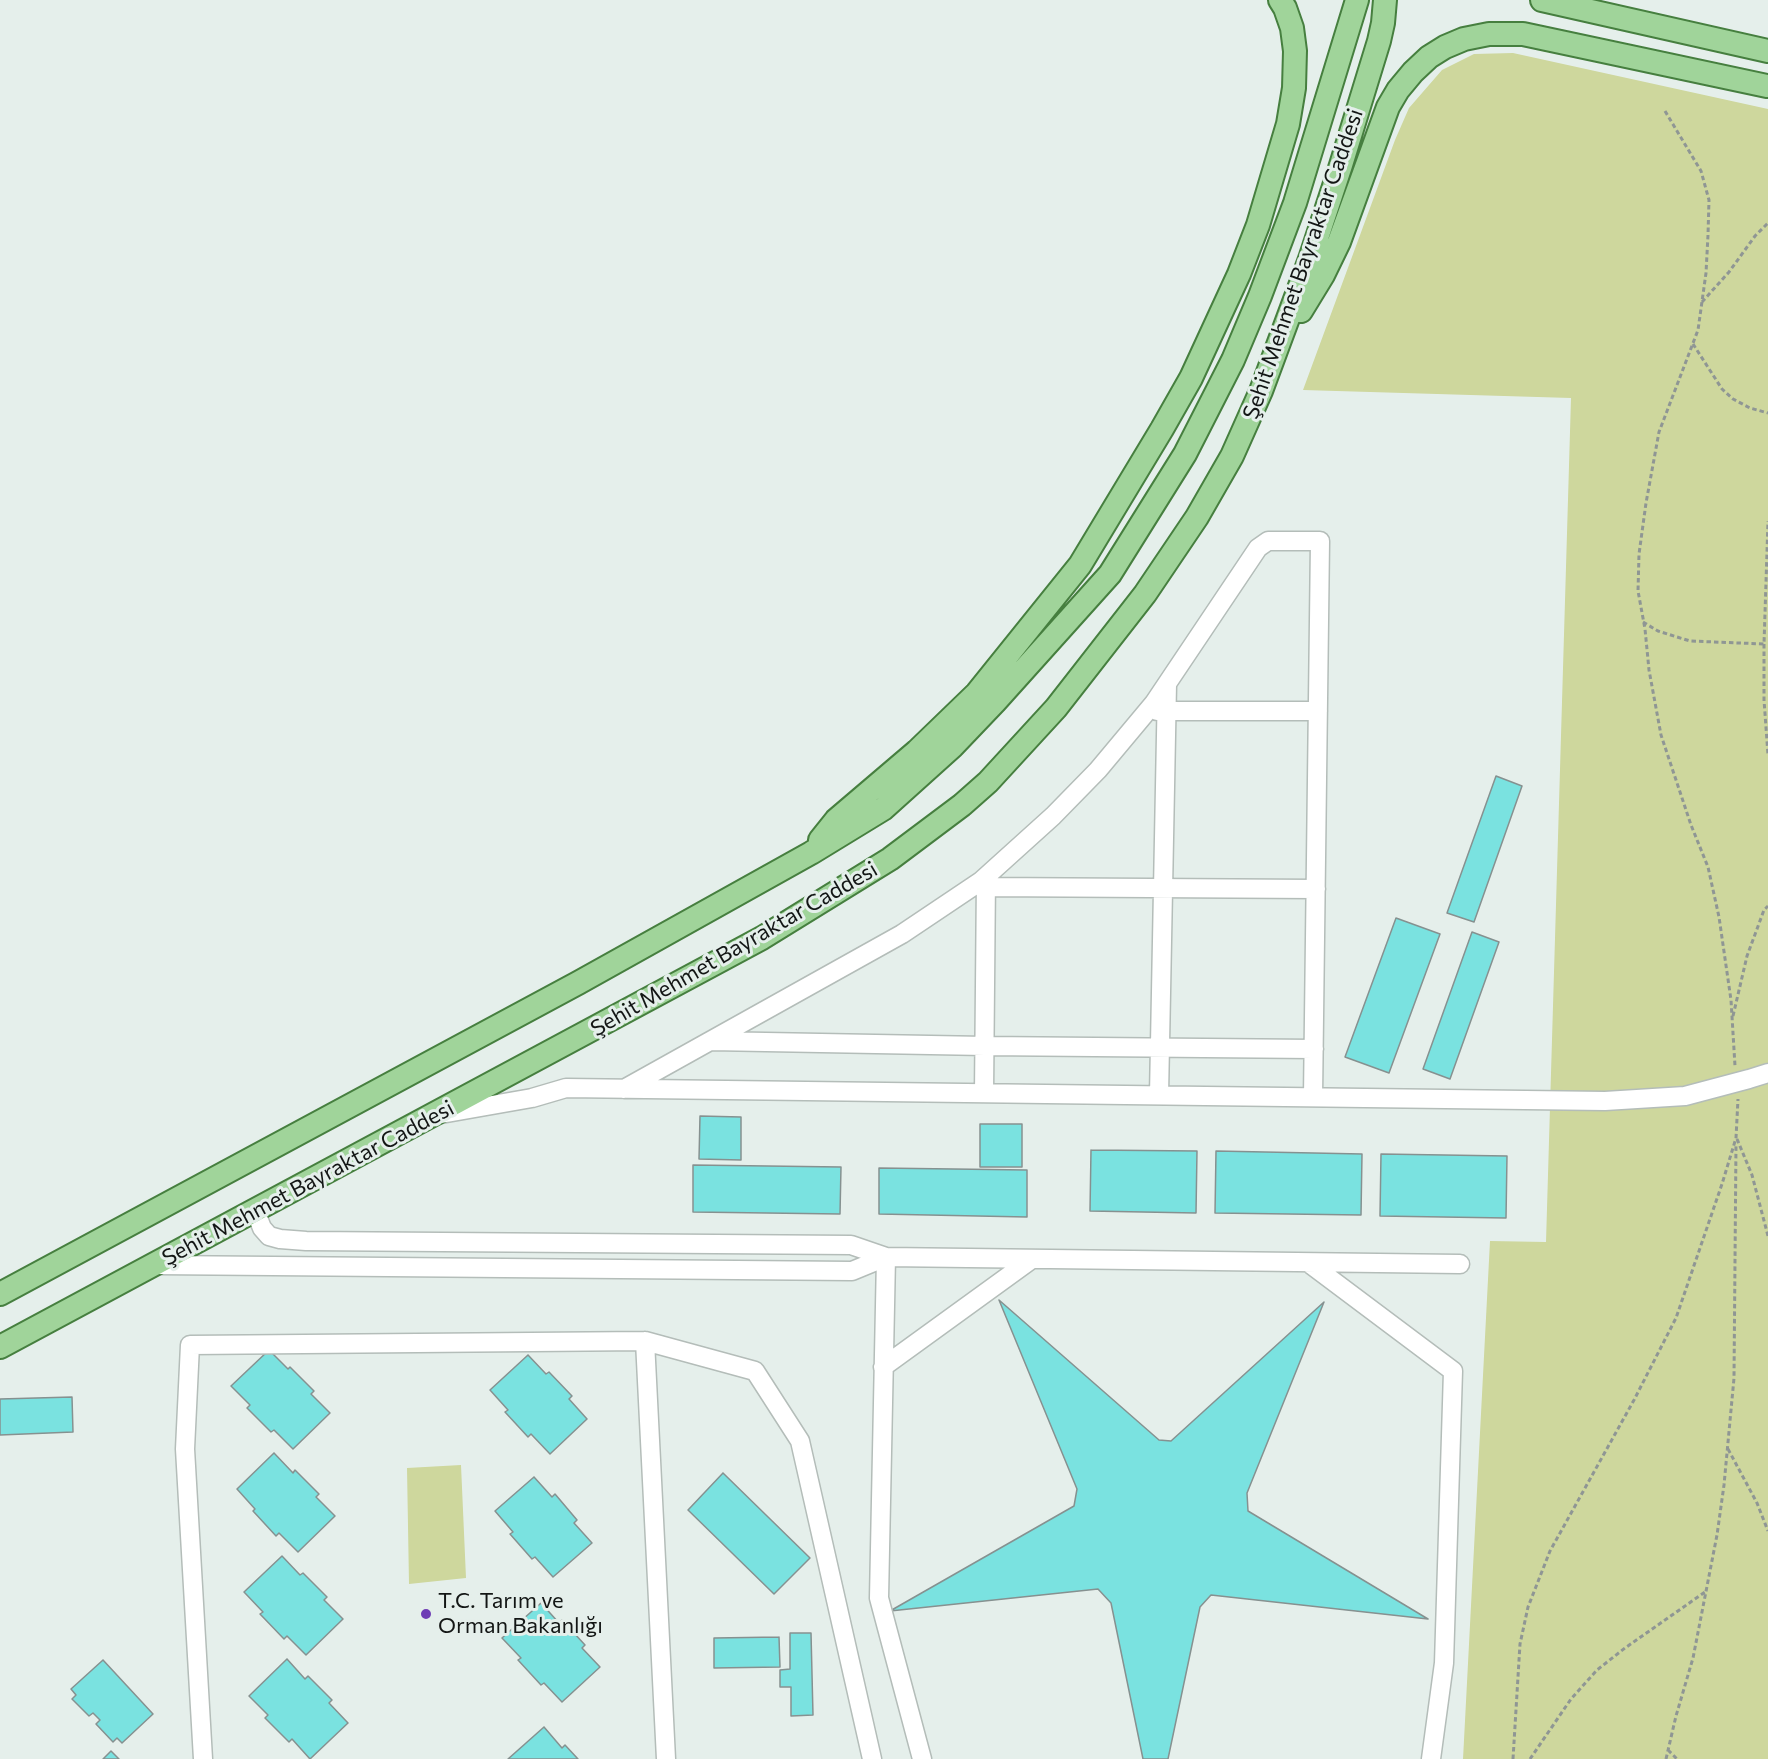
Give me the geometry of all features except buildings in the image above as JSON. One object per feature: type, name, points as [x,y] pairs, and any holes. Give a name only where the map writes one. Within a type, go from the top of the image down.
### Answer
[{"type":"main road","points":[[810,853],[836,820],[917,751],[976,693],[1080,566],[1191,378],[1239,274],[1258,225],[1288,124],[1294,88],[1295,51],[1292,28],[1280,0]]},
{"type":"main road","name":"Şehit Mehmet Bayraktar Caddesi","points":[[0,1294],[568,989],[810,853],[883,809],[952,746],[995,702],[1110,574],[1185,454],[1245,334],[1295,202],[1357,0]]},
{"type":"main road","name":"Şehit Mehmet Bayraktar Caddesi","points":[[0,1347],[762,938],[890,859],[962,805],[1010,759],[1056,708],[1145,594],[1219,482],[1247,424],[1310,259],[1378,41],[1383,23],[1385,0]]},
{"type":"main road","points":[[1542,0],[1768,51]]},
{"type":"main road","points":[[1274,356],[1327,267],[1339,242],[1388,107],[1413,72],[1444,47],[1464,39],[1489,34],[1523,34],[1767,86]]},
{"type":"street","points":[[624,1089],[902,934],[986,882],[1083,785],[1148,710],[1258,548],[1268,541],[1320,541],[1313,1097]]},
{"type":"street","points":[[1159,1095],[1167,684]]},
{"type":"street","points":[[1148,710],[1318,711]]},
{"type":"street","points":[[986,882],[1163,888],[1316,889]]},
{"type":"street","points":[[984,1093],[986,882]]},
{"type":"street","points":[[709,1041],[1314,1049]]},
{"type":"street","points":[[431,1116],[531,1098],[566,1088],[1605,1101],[1685,1096],[1768,1073]]},
{"type":"street","points":[[255,1210],[262,1228],[269,1236],[306,1241],[851,1245],[885,1257],[1460,1264]]},
{"type":"street","points":[[156,1264],[852,1271],[885,1257]]},
{"type":"street","points":[[885,1257],[879,1598],[922,1759]]},
{"type":"street","points":[[883,1367],[1032,1259]]},
{"type":"street","points":[[1309,1263],[1453,1371],[1444,1663],[1431,1759]]},
{"type":"street","points":[[645,1341],[666,1759]]},
{"type":"street","points":[[202,1759],[185,1449],[190,1345],[645,1341],[755,1371],[800,1441],[872,1759]]},
{"type":"path","points":[[1665,111],[1701,171],[1709,200],[1706,273],[1698,330],[1659,432],[1646,503],[1638,591],[1650,679],[1661,735],[1691,825],[1708,867],[1725,955],[1734,1064],[1738,1082],[1734,1378],[1718,1535],[1694,1658],[1676,1716],[1666,1759]]},
{"type":"path","points":[[1702,302],[1768,223]]},
{"type":"path","points":[[1693,344],[1722,389],[1733,399],[1750,408],[1768,413]]},
{"type":"path","points":[[1768,520],[1764,644],[1764,700],[1768,755]]},
{"type":"path","points":[[1643,622],[1658,632],[1690,641],[1764,644]]},
{"type":"path","points":[[1732,1020],[1747,956],[1764,910],[1768,906]]},
{"type":"path","points":[[1736,1138],[1752,1175],[1768,1236]]},
{"type":"path","points":[[1513,1759],[1520,1644],[1528,1607],[1550,1551],[1634,1400],[1676,1318],[1736,1138]]},
{"type":"path","points":[[1727,1448],[1757,1503],[1768,1531]]},
{"type":"path","points":[[1530,1759],[1571,1699],[1597,1670],[1707,1591]]},
{"type":"path","points":[[1668,1750],[1677,1759]]},
{"type":"green space","points":[[1513,53],[1768,109],[1768,1759],[1463,1759],[1490,1241],[1546,1242],[1571,398],[1303,390],[1395,140],[1409,108],[1442,70],[1474,54]]},
{"type":"green space","points":[[461,1465],[466,1578],[409,1584],[407,1468]]},
{"type":"place","name":"T.C. Tarım ve Orman Bakanlığı","points":[[426,1614]]}]
